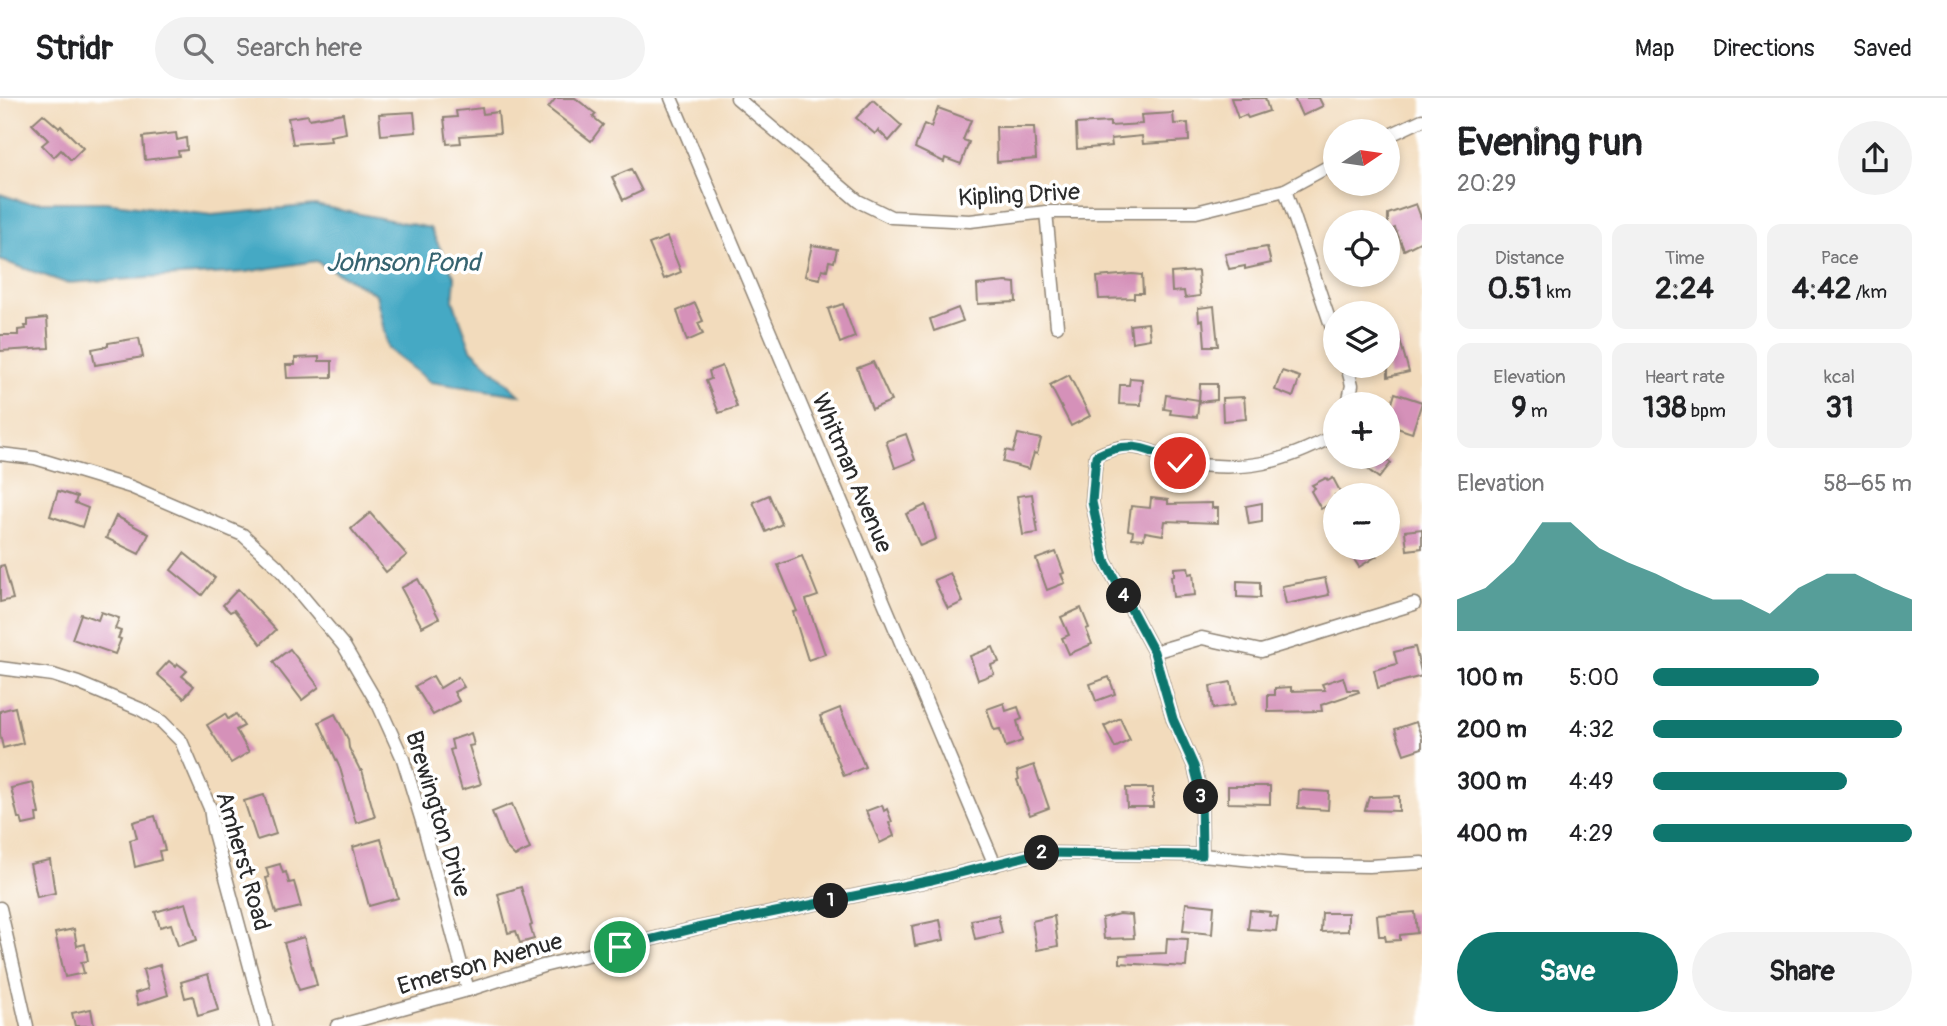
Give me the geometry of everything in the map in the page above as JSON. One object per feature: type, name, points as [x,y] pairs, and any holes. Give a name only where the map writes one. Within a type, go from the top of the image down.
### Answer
[{"type":"street","name":"Whitman Avenue","points":[[671,98],[995,865]]},
{"type":"street","name":"Kipling Drive","points":[[737,98],[858,201],[891,217],[970,221],[1046,212],[1196,212],[1285,190],[1323,169]]},
{"type":"street","points":[[1400,130],[1422,120]]},
{"type":"street","points":[[1285,190],[1323,302]]},
{"type":"street","points":[[1046,212],[1057,326]]},
{"type":"street","points":[[1202,855],[1201,793],[1194,766],[1173,719],[1154,652],[1105,561],[1092,502],[1096,456],[1115,447],[1137,447],[1180,463],[1210,467],[1250,466],[1279,461],[1323,441]]},
{"type":"street","name":"Brewington Drive","points":[[0,454],[35,458],[143,491],[243,535],[278,567],[344,646],[379,706],[403,759],[468,990]]},
{"type":"street","points":[[1154,652],[1202,638],[1261,651],[1414,604]]},
{"type":"street","name":"Amherst Road","points":[[0,668],[53,676],[78,683],[140,709],[162,722],[181,741],[210,808],[213,829],[266,1026]]},
{"type":"street","name":"Emerson Avenue","points":[[337,1026],[543,966],[697,928],[932,880],[1039,853],[1202,855],[1303,865],[1369,866],[1422,863]]},
{"type":"street","points":[[0,908],[27,1026]]},
{"type":"water","name":"Johnson Pond","points":[[0,194],[24,202],[105,202],[212,215],[315,205],[430,228],[455,278],[453,300],[471,349],[520,395],[430,382],[388,349],[376,294],[316,261],[246,272],[66,283],[0,260]]},
{"type":"building","points":[[556,98],[575,98],[596,114],[593,117],[603,125],[591,141],[548,108]]},
{"type":"building","points":[[1231,98],[1265,98],[1269,111],[1248,118],[1246,115],[1238,118]]},
{"type":"building","points":[[1294,98],[1319,98],[1323,106],[1302,116]]},
{"type":"building","points":[[873,100],[902,126],[889,141],[878,130],[875,134],[856,118]]},
{"type":"building","points":[[482,108],[483,114],[498,112],[500,133],[460,136],[461,143],[447,144],[444,118],[457,117],[456,111]]},
{"type":"building","points":[[938,108],[971,120],[963,140],[969,142],[961,164],[945,158],[944,162],[915,148],[924,124],[931,127]]},
{"type":"building","points":[[414,112],[416,132],[381,135],[379,114]]},
{"type":"building","points":[[343,113],[346,133],[330,136],[331,141],[293,144],[288,118],[308,115],[309,119]]},
{"type":"building","points":[[1173,113],[1174,124],[1188,123],[1189,141],[1143,144],[1142,136],[1111,139],[1112,146],[1077,149],[1076,124],[1142,124],[1141,115]]},
{"type":"building","points":[[43,114],[59,128],[61,126],[83,148],[71,160],[61,150],[54,157],[42,145],[48,140],[32,124]]},
{"type":"building","points":[[996,127],[1034,127],[1036,159],[997,162]]},
{"type":"building","points":[[176,133],[177,140],[186,138],[187,150],[178,151],[179,156],[145,160],[143,137]]},
{"type":"building","points":[[631,169],[642,191],[623,200],[612,177]]},
{"type":"building","points":[[1416,204],[1422,220],[1422,241],[1404,250],[1400,240],[1399,210]]},
{"type":"building","points":[[667,237],[681,272],[664,279],[649,244]]},
{"type":"building","points":[[812,245],[837,249],[834,262],[829,261],[827,270],[822,269],[820,279],[805,276]]},
{"type":"building","points":[[1267,247],[1271,263],[1245,269],[1245,266],[1229,269],[1225,254]]},
{"type":"building","points":[[1198,271],[1200,296],[1185,298],[1184,291],[1172,292],[1171,273]]},
{"type":"building","points":[[1142,275],[1143,293],[1134,293],[1134,298],[1099,299],[1097,277]]},
{"type":"building","points":[[1015,283],[1016,302],[978,304],[977,285]]},
{"type":"building","points":[[695,303],[703,321],[698,323],[703,334],[687,341],[677,311]]},
{"type":"building","points":[[843,304],[855,337],[840,343],[828,309]]},
{"type":"building","points":[[1214,306],[1218,346],[1205,346],[1203,320],[1199,321],[1198,308]]},
{"type":"building","points":[[958,308],[963,321],[934,331],[930,319]]},
{"type":"building","points":[[47,318],[49,348],[0,351],[0,335],[18,335],[18,330],[28,326],[28,320]]},
{"type":"building","points":[[1148,323],[1150,339],[1132,342],[1130,325]]},
{"type":"building","points":[[139,338],[143,357],[95,365],[92,349],[108,346],[108,343]]},
{"type":"building","points":[[1400,340],[1409,372],[1400,374]]},
{"type":"building","points":[[319,357],[319,361],[332,361],[332,377],[287,378],[286,365],[295,365],[295,358]]},
{"type":"building","points":[[873,362],[891,401],[872,409],[857,368]]},
{"type":"building","points":[[722,366],[737,407],[719,413],[706,381],[711,379],[709,371]]},
{"type":"building","points":[[1282,371],[1300,377],[1293,397],[1275,390]]},
{"type":"building","points":[[1069,375],[1090,416],[1071,426],[1050,385]]},
{"type":"building","points":[[1130,378],[1142,379],[1141,405],[1119,404],[1120,385],[1129,385]]},
{"type":"building","points":[[1200,384],[1217,384],[1217,400],[1199,402]]},
{"type":"building","points":[[1166,395],[1199,400],[1197,417],[1170,414],[1171,410],[1164,409]]},
{"type":"building","points":[[1400,395],[1422,402],[1412,433],[1400,429]]},
{"type":"building","points":[[1244,397],[1246,419],[1223,421],[1222,398]]},
{"type":"building","points":[[906,434],[915,460],[895,468],[886,441]]},
{"type":"building","points":[[1018,434],[1041,439],[1029,469],[1003,462],[1006,450],[1013,452]]},
{"type":"building","points":[[1367,469],[1386,469],[1379,478]]},
{"type":"building","points":[[1326,478],[1328,481],[1333,478],[1336,483],[1323,483],[1321,509],[1311,491],[1315,488],[1312,485]]},
{"type":"building","points":[[58,491],[77,497],[75,503],[88,508],[82,527],[50,516]]},
{"type":"building","points":[[1032,494],[1038,533],[1023,535],[1017,496]]},
{"type":"building","points":[[769,495],[782,524],[766,532],[753,502]]},
{"type":"building","points":[[1151,498],[1168,500],[1168,504],[1212,503],[1212,508],[1218,508],[1218,523],[1165,521],[1163,535],[1145,532],[1144,539],[1132,538],[1133,531],[1128,530],[1131,506],[1150,508]]},
{"type":"building","points":[[1262,503],[1262,522],[1249,524],[1246,506]]},
{"type":"building","points":[[926,505],[936,539],[920,546],[906,514]]},
{"type":"building","points":[[370,513],[407,555],[386,572],[351,529]]},
{"type":"building","points":[[116,516],[149,534],[139,554],[106,538]]},
{"type":"building","points":[[1422,529],[1422,548],[1407,550],[1405,531]]},
{"type":"building","points":[[1056,552],[1065,583],[1047,590],[1036,559]]},
{"type":"building","points":[[184,553],[215,578],[202,595],[171,570]]},
{"type":"building","points":[[802,556],[818,596],[806,600],[825,654],[808,660],[793,612],[797,611],[778,565]]},
{"type":"building","points":[[1354,560],[1370,560],[1359,567]]},
{"type":"building","points":[[4,565],[13,599],[0,602],[0,566]]},
{"type":"building","points":[[1188,567],[1189,574],[1193,573],[1195,595],[1173,597],[1171,576],[1174,576],[1174,568]]},
{"type":"building","points":[[950,573],[963,602],[948,609],[934,580]]},
{"type":"building","points":[[1325,578],[1329,595],[1286,604],[1282,586]]},
{"type":"building","points":[[418,579],[439,618],[422,627],[401,588]]},
{"type":"building","points":[[1237,581],[1260,582],[1260,598],[1237,597]]},
{"type":"building","points":[[238,589],[276,630],[261,644],[234,610],[230,612],[223,605]]},
{"type":"building","points":[[1081,608],[1092,644],[1069,654],[1062,638],[1069,635],[1061,617]]},
{"type":"building","points":[[101,612],[119,618],[115,629],[121,631],[118,638],[121,639],[115,654],[72,639],[81,614],[98,620]]},
{"type":"building","points":[[993,647],[999,662],[991,665],[994,674],[978,680],[970,656]]},
{"type":"building","points":[[1415,647],[1422,676],[1378,688],[1374,670],[1397,664],[1394,652]]},
{"type":"building","points":[[290,649],[319,687],[302,700],[273,662]]},
{"type":"building","points":[[169,661],[187,671],[182,676],[194,686],[184,698],[157,674]]},
{"type":"building","points":[[433,676],[440,688],[458,677],[464,687],[454,692],[459,701],[433,715],[415,686]]},
{"type":"building","points":[[1109,677],[1115,694],[1096,701],[1090,684]]},
{"type":"building","points":[[1343,677],[1347,690],[1359,692],[1321,705],[1322,711],[1268,712],[1268,695],[1275,695],[1275,688],[1291,687],[1291,691],[1325,690],[1322,684]]},
{"type":"building","points":[[1231,682],[1235,705],[1213,709],[1210,686]]},
{"type":"building","points":[[1004,703],[1006,711],[1018,707],[1022,719],[1017,721],[1022,741],[1006,747],[1000,729],[994,730],[987,709]]},
{"type":"building","points":[[15,707],[23,743],[3,748],[0,711]]},
{"type":"building","points":[[840,708],[865,767],[844,776],[820,716]]},
{"type":"building","points":[[225,714],[228,719],[236,714],[244,726],[236,730],[249,752],[231,763],[207,725]]},
{"type":"building","points":[[335,714],[348,739],[349,748],[362,770],[375,817],[356,823],[340,768],[319,722]]},
{"type":"building","points":[[1120,718],[1130,740],[1115,748],[1104,726]]},
{"type":"building","points":[[1416,722],[1422,738],[1422,748],[1404,754],[1395,729]]},
{"type":"building","points":[[471,733],[474,745],[469,746],[481,784],[462,790],[450,750],[453,749],[451,740]]},
{"type":"building","points":[[1034,765],[1049,808],[1030,815],[1017,780],[1017,771]]},
{"type":"building","points":[[33,783],[39,814],[36,814],[37,822],[23,825],[21,818],[18,818],[11,788]]},
{"type":"building","points":[[1228,786],[1270,786],[1270,804],[1228,803]]},
{"type":"building","points":[[1126,788],[1153,788],[1153,807],[1127,807]]},
{"type":"building","points":[[1299,790],[1329,792],[1328,810],[1298,808]]},
{"type":"building","points":[[264,795],[276,834],[257,840],[244,801]]},
{"type":"building","points":[[1399,796],[1399,811],[1365,810],[1369,797]]},
{"type":"building","points":[[512,804],[530,849],[515,856],[505,846],[492,812]]},
{"type":"building","points":[[882,805],[884,811],[887,809],[894,836],[880,843],[866,811]]},
{"type":"building","points":[[155,816],[165,850],[159,851],[161,860],[135,867],[130,840],[137,838],[133,822]]},
{"type":"building","points":[[381,839],[398,898],[369,906],[353,847]]},
{"type":"building","points":[[50,860],[55,893],[37,897],[30,864]]},
{"type":"building","points":[[280,864],[289,883],[294,882],[301,907],[276,913],[266,878],[269,877],[266,868]]},
{"type":"building","points":[[521,887],[534,939],[520,943],[516,931],[508,933],[498,894]]},
{"type":"building","points":[[186,903],[197,940],[178,946],[171,924],[160,927],[155,912]]},
{"type":"building","points":[[1186,903],[1214,906],[1212,934],[1183,931]]},
{"type":"building","points":[[1250,910],[1270,912],[1269,916],[1278,917],[1276,931],[1248,929]]},
{"type":"building","points":[[1415,912],[1417,933],[1400,935],[1400,940],[1386,941],[1385,936],[1379,936],[1377,915]]},
{"type":"building","points":[[1322,913],[1348,913],[1348,931],[1321,932]]},
{"type":"building","points":[[1119,914],[1132,915],[1134,938],[1104,939],[1102,918]]},
{"type":"building","points":[[998,915],[1002,933],[975,939],[971,920]]},
{"type":"building","points":[[1054,916],[1058,946],[1037,950],[1032,921]]},
{"type":"building","points":[[940,920],[944,940],[915,946],[912,926]]},
{"type":"building","points":[[74,929],[77,946],[85,944],[88,961],[81,962],[84,973],[65,977],[55,933]]},
{"type":"building","points":[[304,937],[317,985],[299,990],[284,943]]},
{"type":"building","points":[[1167,938],[1188,939],[1186,967],[1120,963],[1120,955],[1166,953]]},
{"type":"building","points":[[160,965],[168,995],[138,1005],[135,993],[148,989],[143,970]]},
{"type":"building","points":[[208,974],[218,1010],[198,1016],[193,996],[185,998],[181,982]]},
{"type":"building","points":[[91,1009],[94,1026],[75,1026],[72,1013]]},
{"type":"route","points":[[620,947],[697,928],[932,880],[1039,853],[1202,855],[1201,793],[1194,766],[1173,719],[1154,652],[1105,561],[1092,502],[1096,456],[1115,447],[1137,447],[1180,463]]}]
